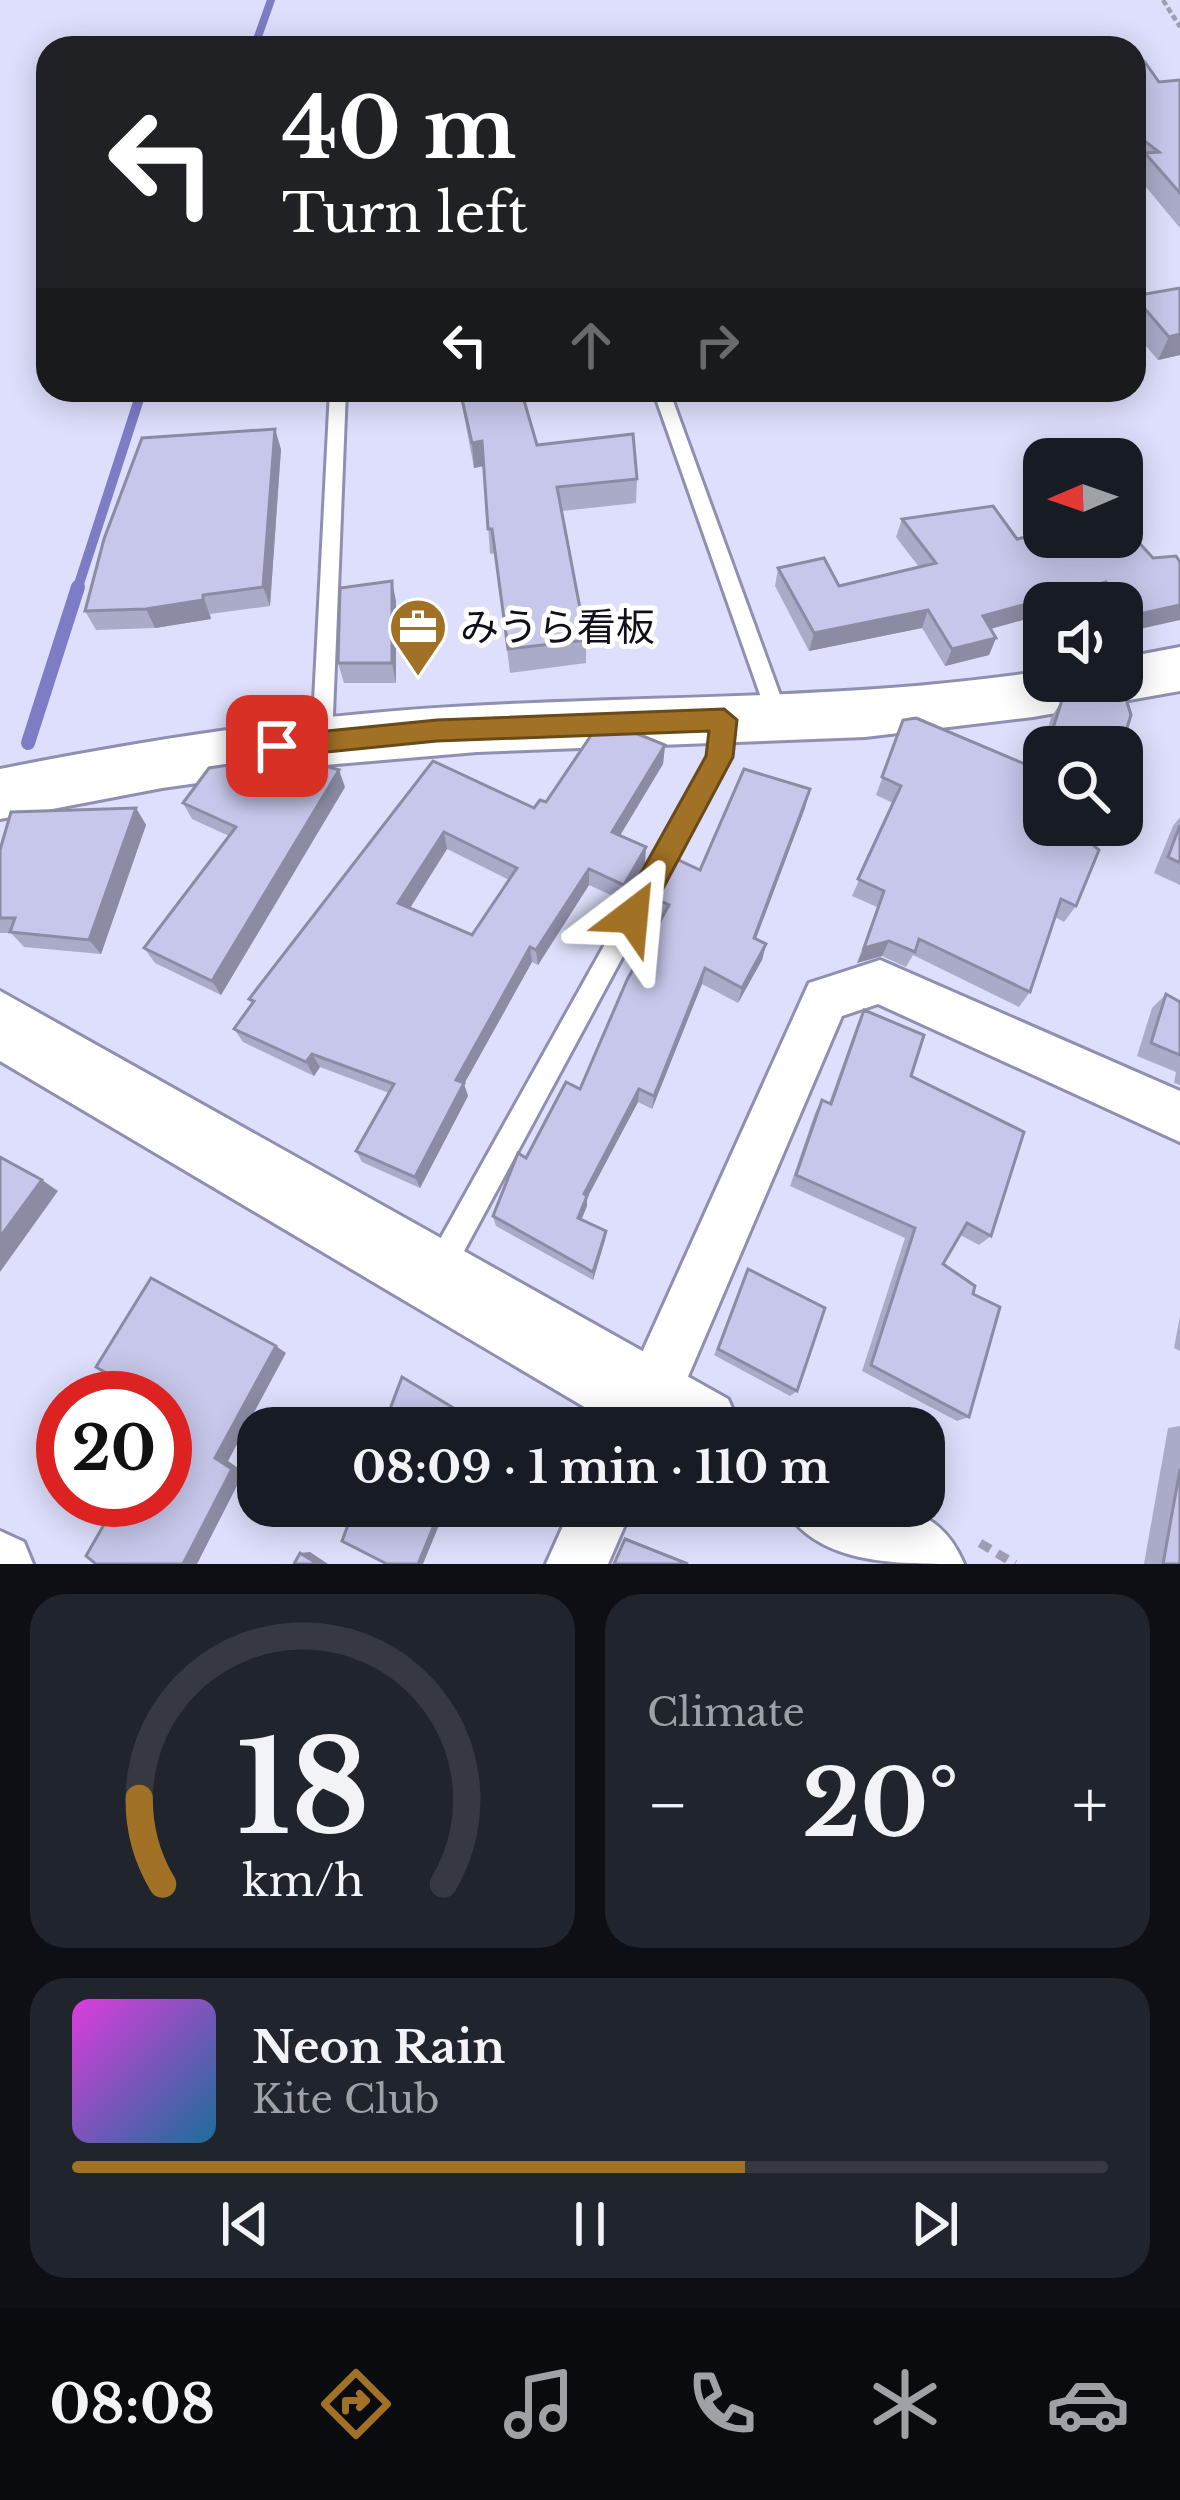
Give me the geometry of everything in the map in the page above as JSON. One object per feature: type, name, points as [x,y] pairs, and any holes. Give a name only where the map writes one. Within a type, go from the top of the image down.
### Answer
[{"type":"street","points":[[1143,676],[1180,669]]},
{"type":"street","points":[[0,794],[322,740],[614,721],[751,720],[912,710],[1023,694]]},
{"type":"street","points":[[666,1407],[826,998],[880,982],[1180,1117]]},
{"type":"street","points":[[0,1024],[436,1275],[645,1407]]},
{"type":"street","points":[[577,1564],[594,1527]]},
{"type":"street","points":[[860,1527],[920,1564]]},
{"type":"lane","points":[[322,740],[337,402]]},
{"type":"lane","points":[[436,1275],[720,757],[751,720],[665,402]]},
{"type":"path","points":[[1163,0],[1180,27]]},
{"type":"building","points":[[1146,64],[1159,82],[1180,80],[1180,193],[1146,154],[1159,152],[1146,142]]},
{"type":"building","points":[[1180,288],[1180,334],[1169,337],[1146,310],[1146,294]]},
{"type":"building","points":[[463,402],[524,402],[537,445],[633,434],[637,479],[557,487],[586,640],[508,649],[492,529],[488,529],[482,441],[472,443]]},
{"type":"building","points":[[275,429],[263,587],[146,609],[85,611],[104,539],[142,438]]},
{"type":"building","points":[[993,506],[1017,539],[1023,538],[1023,558],[1143,558],[1143,547],[1153,558],[1176,556],[1180,605],[1143,613],[1143,582],[1023,582],[1023,605],[983,616],[996,638],[952,649],[928,610],[814,633],[778,568],[824,558],[839,586],[936,563],[902,519]]},
{"type":"building","points":[[392,581],[392,663],[338,663],[340,588]]},
{"type":"building","points":[[1061,702],[1127,702],[1131,715],[1128,726],[1054,726]]},
{"type":"building","points":[[916,718],[1023,763],[1023,846],[1094,846],[1099,850],[1076,906],[1061,899],[1030,992],[919,939],[915,952],[889,941],[864,948],[884,891],[858,879],[901,786],[882,777],[903,720]]},
{"type":"building","points":[[633,732],[665,745],[612,832],[646,847],[624,885],[589,869],[536,950],[530,947],[456,1080],[464,1083],[415,1177],[356,1151],[394,1084],[312,1054],[306,1062],[234,1029],[254,1001],[249,999],[433,761],[534,808],[540,800],[546,802],[592,734]],"holes":[[[444,832],[517,868],[472,935],[398,903]]]},
{"type":"building","points":[[291,756],[339,770],[212,981],[144,948],[236,827],[183,803],[209,768],[242,763],[278,772]]},
{"type":"building","points":[[744,769],[810,789],[754,938],[766,944],[742,988],[705,968],[654,1096],[639,1089],[584,1194],[578,1218],[606,1231],[593,1272],[493,1216],[518,1153],[526,1158],[566,1082],[580,1089],[627,980],[669,905],[652,897],[674,858],[700,870]]},
{"type":"building","points":[[136,808],[89,940],[10,932],[15,918],[0,918],[0,850],[11,812]]},
{"type":"building","points":[[1180,825],[1180,863],[1168,857]]},
{"type":"building","points":[[1166,994],[1180,1002],[1180,1055],[1151,1043]]},
{"type":"building","points":[[864,1010],[924,1035],[911,1076],[1024,1132],[991,1236],[967,1223],[943,1264],[975,1286],[973,1294],[1000,1307],[969,1417],[871,1365],[915,1228],[796,1175],[822,1100],[831,1104]]},
{"type":"building","points":[[0,1157],[42,1180],[0,1237]]},
{"type":"building","points":[[748,1269],[825,1308],[797,1391],[718,1349]]},
{"type":"building","points":[[151,1278],[276,1346],[243,1407],[237,1407],[237,1418],[215,1458],[232,1469],[183,1564],[96,1564],[86,1556],[103,1527],[192,1527],[192,1371],[103,1371],[96,1367]]},
{"type":"building","points":[[402,1377],[452,1407],[391,1407]]},
{"type":"building","points":[[1180,1469],[1180,1564],[1163,1564]]},
{"type":"building","points":[[347,1527],[433,1527],[418,1564],[387,1564],[342,1541]]},
{"type":"building","points":[[625,1539],[688,1564],[614,1564]]},
{"type":"building","points":[[300,1553],[318,1564],[294,1564]]},
{"type":"waterway","points":[[258,36],[271,0]]},
{"type":"waterway","points":[[77,590],[138,402]]},
{"type":"waterway","points":[[28,743],[78,587]]},
{"type":"place","name":"みうら看板","points":[[418,678]]},
{"type":"route","points":[[277,746],[437,730],[724,720],[720,757],[632,916]]}]
